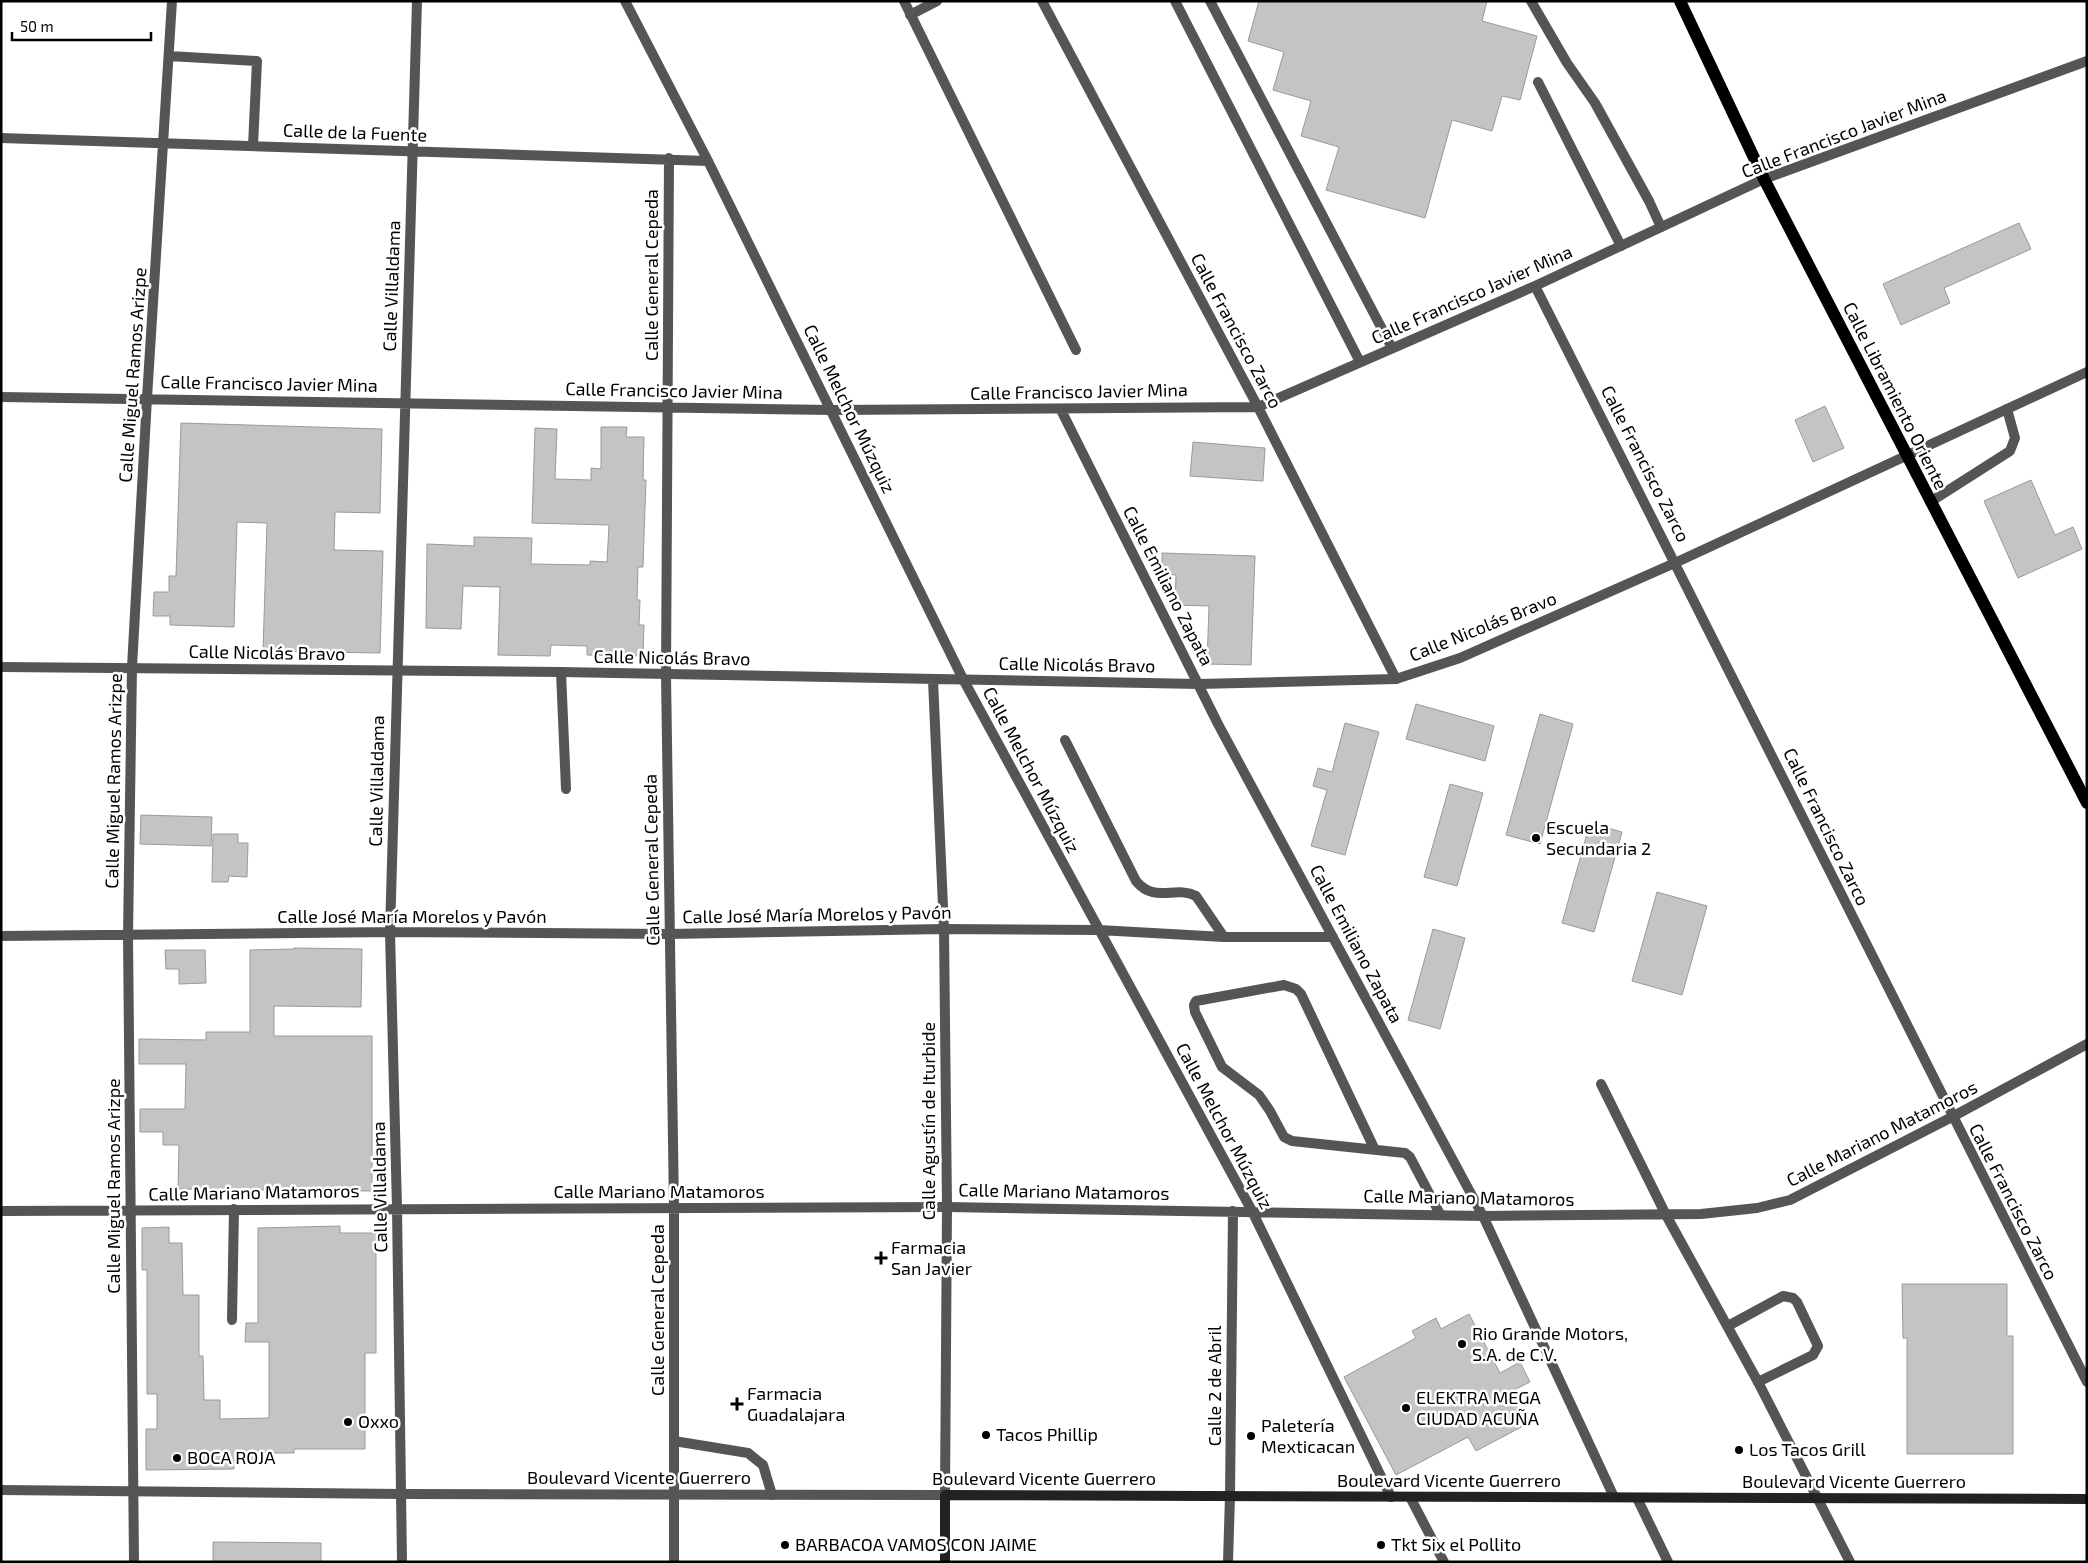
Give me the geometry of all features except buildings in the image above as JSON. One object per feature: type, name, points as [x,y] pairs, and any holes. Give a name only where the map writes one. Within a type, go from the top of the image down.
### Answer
[{"type":"main road","name":"Calle Libramiento Oriente","points":[[1680,1],[1764,179],[1906,457],[2087,803]]},
{"type":"main road","name":"Boulevard Vicente Guerrero","points":[[945,1495],[2087,1499]]},
{"type":"main road","name":"Calle Agustín de Iturbide","points":[[945,1495],[945,1562]]},
{"type":"street","name":"Calle Miguel Ramos Arizpe","points":[[134,1562],[128,935],[132,667],[172,1]]},
{"type":"street","name":"Calle Villaldama","points":[[402,1562],[397,1208],[390,932],[396,671],[417,1]]},
{"type":"street","name":"Calle Melchor Múzquiz","points":[[625,1],[708,161],[963,679],[1252,1211],[1391,1497]]},
{"type":"street","points":[[904,1],[1076,350]]},
{"type":"street","points":[[910,15],[937,1]]},
{"type":"street","name":"Calle Francisco Zarco","points":[[1042,1],[1258,407],[1396,679]]},
{"type":"street","points":[[1175,1],[1360,362]]},
{"type":"street","points":[[1210,1],[1392,348]]},
{"type":"street","points":[[1531,1],[1567,63],[1594,102],[1649,201],[1661,227]]},
{"type":"street","points":[[169,56],[257,61],[253,146]]},
{"type":"street","name":"Calle Francisco Javier Mina","points":[[1,397],[832,410],[1061,410],[1258,407],[1535,286],[1764,179],[2087,61]]},
{"type":"street","points":[[1538,82],[1621,246]]},
{"type":"street","name":"Calle de la Fuente","points":[[1,138],[669,158],[708,161]]},
{"type":"street","name":"Calle General Cepeda","points":[[669,158],[666,674],[674,1208],[674,1562]]},
{"type":"street","name":"Calle Francisco Zarco","points":[[1535,286],[1676,562],[1952,1117],[2087,1382]]},
{"type":"street","name":"Calle Nicolás Bravo","points":[[1,667],[561,672],[1199,684],[1396,679],[1460,658],[1676,562],[2087,372]]},
{"type":"street","points":[[1930,502],[2010,451],[2014,438],[2007,409]]},
{"type":"street","name":"Calle Emiliano Zapata","points":[[1061,410],[1218,724],[1483,1216],[1614,1497]]},
{"type":"street","points":[[561,672],[566,789]]},
{"type":"street","name":"Calle Agustín de Iturbide","points":[[933,680],[944,929],[947,1207],[945,1495]]},
{"type":"street","points":[[1065,740],[1141,887],[1148,892],[1161,894],[1189,893],[1196,896],[1224,937]]},
{"type":"street","name":"Calle José María Morelos y Pavón","points":[[1,936],[390,932],[669,934],[944,929],[1099,930],[1224,937],[1333,937]]},
{"type":"street","points":[[1374,1148],[1301,994],[1296,989],[1284,985],[1196,1002],[1194,1005],[1195,1012],[1222,1067],[1259,1095],[1284,1137],[1292,1141],[1405,1152],[1410,1156],[1440,1214]]},
{"type":"street","name":"Calle Mariano Matamoros","points":[[1,1211],[947,1207],[1483,1216],[1701,1214],[1757,1208],[1790,1200],[1952,1117],[2087,1044]]},
{"type":"street","points":[[1601,1084],[1666,1215],[1758,1382],[1850,1562]]},
{"type":"street","points":[[232,1320],[234,1209]]},
{"type":"street","name":"Calle 2 de Abril","points":[[1228,1562],[1232,1211]]},
{"type":"street","points":[[1728,1326],[1783,1296],[1793,1298],[1797,1302],[1818,1346],[1816,1352],[1758,1382]]},
{"type":"street","points":[[674,1441],[748,1454],[763,1465],[772,1495]]},
{"type":"street","name":"Boulevard Vicente Guerrero","points":[[1,1490],[402,1494],[945,1495]]},
{"type":"street","points":[[1410,1497],[1444,1562]]},
{"type":"street","points":[[1637,1498],[1668,1562]]},
{"type":"place","name":"Escuela Secundaria 2","points":[[1536,838]]},
{"type":"place","name":"Farmacia San Javier","points":[[881,1258]]},
{"type":"place","name":"Rio Grande Motors, S.A. de C.V.","points":[[1462,1344]]},
{"type":"place","name":"Farmacia Guadalajara","points":[[737,1404]]},
{"type":"place","name":"ELEKTRA MEGA CIUDAD ACUÑA","points":[[1406,1408]]},
{"type":"place","name":"Oxxo","points":[[348,1422]]},
{"type":"place","name":"Tacos Phillip","points":[[986,1435]]},
{"type":"place","name":"Paletería Mexticacan","points":[[1251,1436]]},
{"type":"place","name":"Los Tacos Grill","points":[[1739,1450]]},
{"type":"place","name":"BOCA ROJA","points":[[177,1458]]},
{"type":"place","name":"BARBACOA VAMOS CON JAIME","points":[[785,1545]]},
{"type":"place","name":"Tkt Six el Pollito","points":[[1381,1545]]}]
